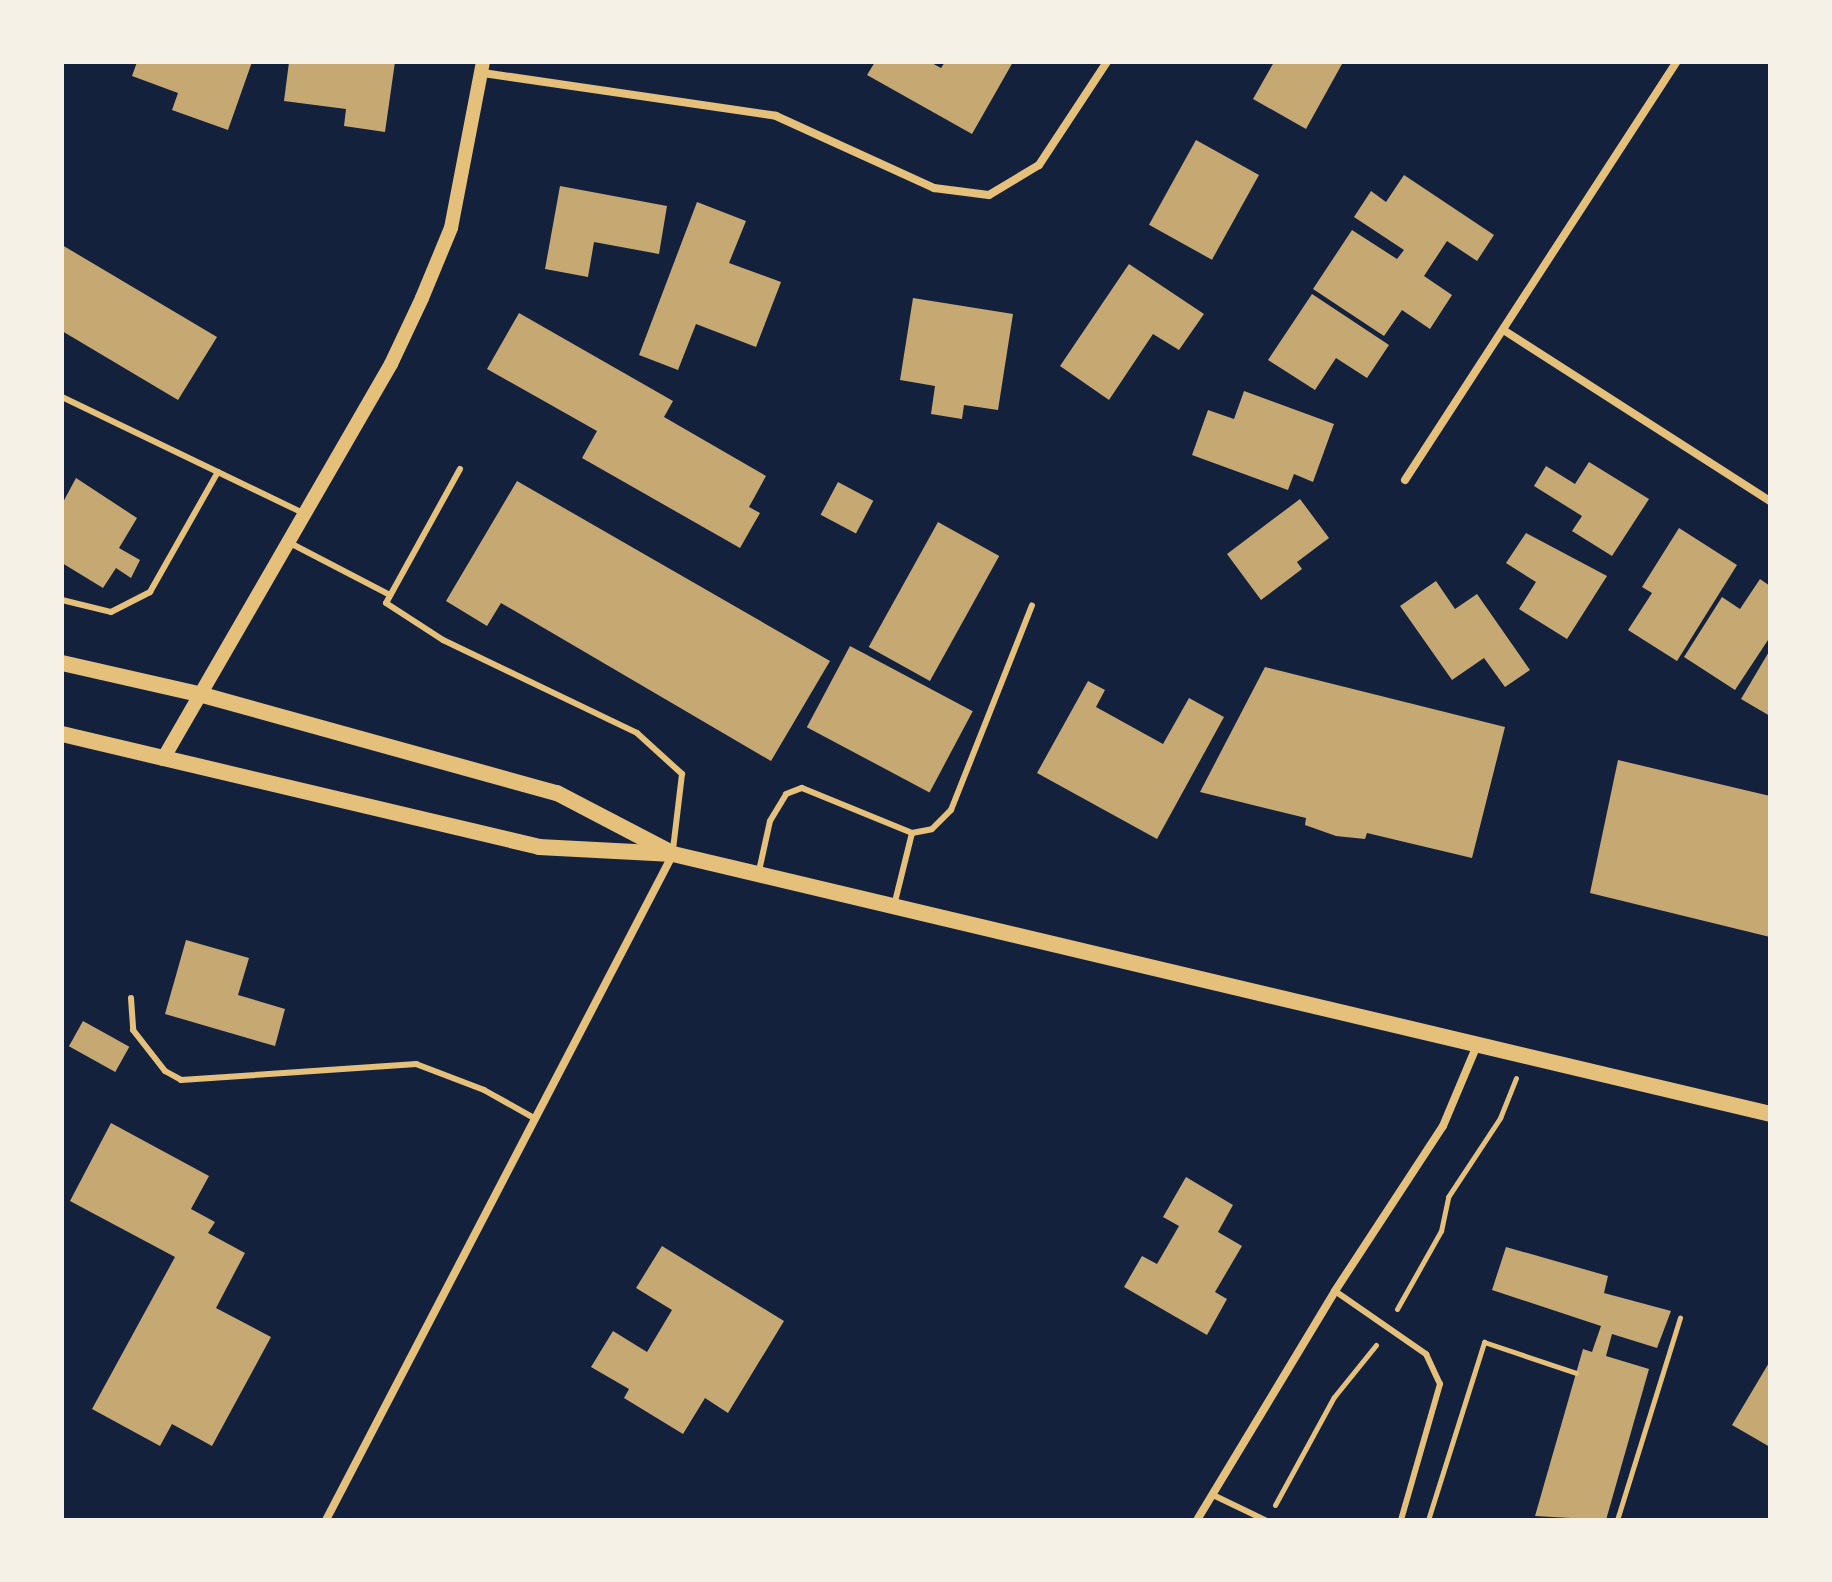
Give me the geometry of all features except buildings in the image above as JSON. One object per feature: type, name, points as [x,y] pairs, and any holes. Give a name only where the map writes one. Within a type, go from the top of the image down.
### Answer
[{"type":"main road","points":[[62,663],[199,694],[557,793],[673,854]]},
{"type":"main road","points":[[62,734],[539,847],[673,854],[1770,1114]]},
{"type":"street","points":[[163,759],[301,512],[391,364],[422,298],[451,228],[483,67],[776,116],[934,188],[989,195],[1039,165],[1107,62]]},
{"type":"street","points":[[1405,480],[1505,331],[1676,62]]},
{"type":"street","points":[[1505,331],[1770,501]]},
{"type":"street","points":[[326,1520],[673,854]]},
{"type":"street","points":[[1197,1520],[1335,1291],[1443,1126],[1477,1044]]},
{"type":"lane","points":[[62,397],[301,512]]},
{"type":"lane","points":[[460,469],[386,603],[443,640],[637,733],[682,774],[673,854]]},
{"type":"lane","points":[[62,600],[111,612],[150,592],[218,472]]},
{"type":"lane","points":[[286,540],[390,595]]},
{"type":"lane","points":[[758,874],[770,821],[793,787],[912,833],[932,829],[951,810],[1032,605]]},
{"type":"lane","points":[[894,906],[912,833]]},
{"type":"lane","points":[[131,998],[133,1030],[165,1071],[181,1080],[416,1064],[484,1090],[534,1118]]},
{"type":"lane","points":[[1335,1291],[1426,1354],[1440,1384],[1401,1520]]},
{"type":"lane","points":[[1213,1495],[1266,1520]]},
{"type":"path","points":[[1266,1520],[1334,1397],[1387,1327],[1441,1231],[1448,1197],[1500,1118],[1524,1055]]},
{"type":"path","points":[[1617,1520],[1680,1318]]},
{"type":"path","points":[[1428,1520],[1484,1342],[1576,1373]]}]
